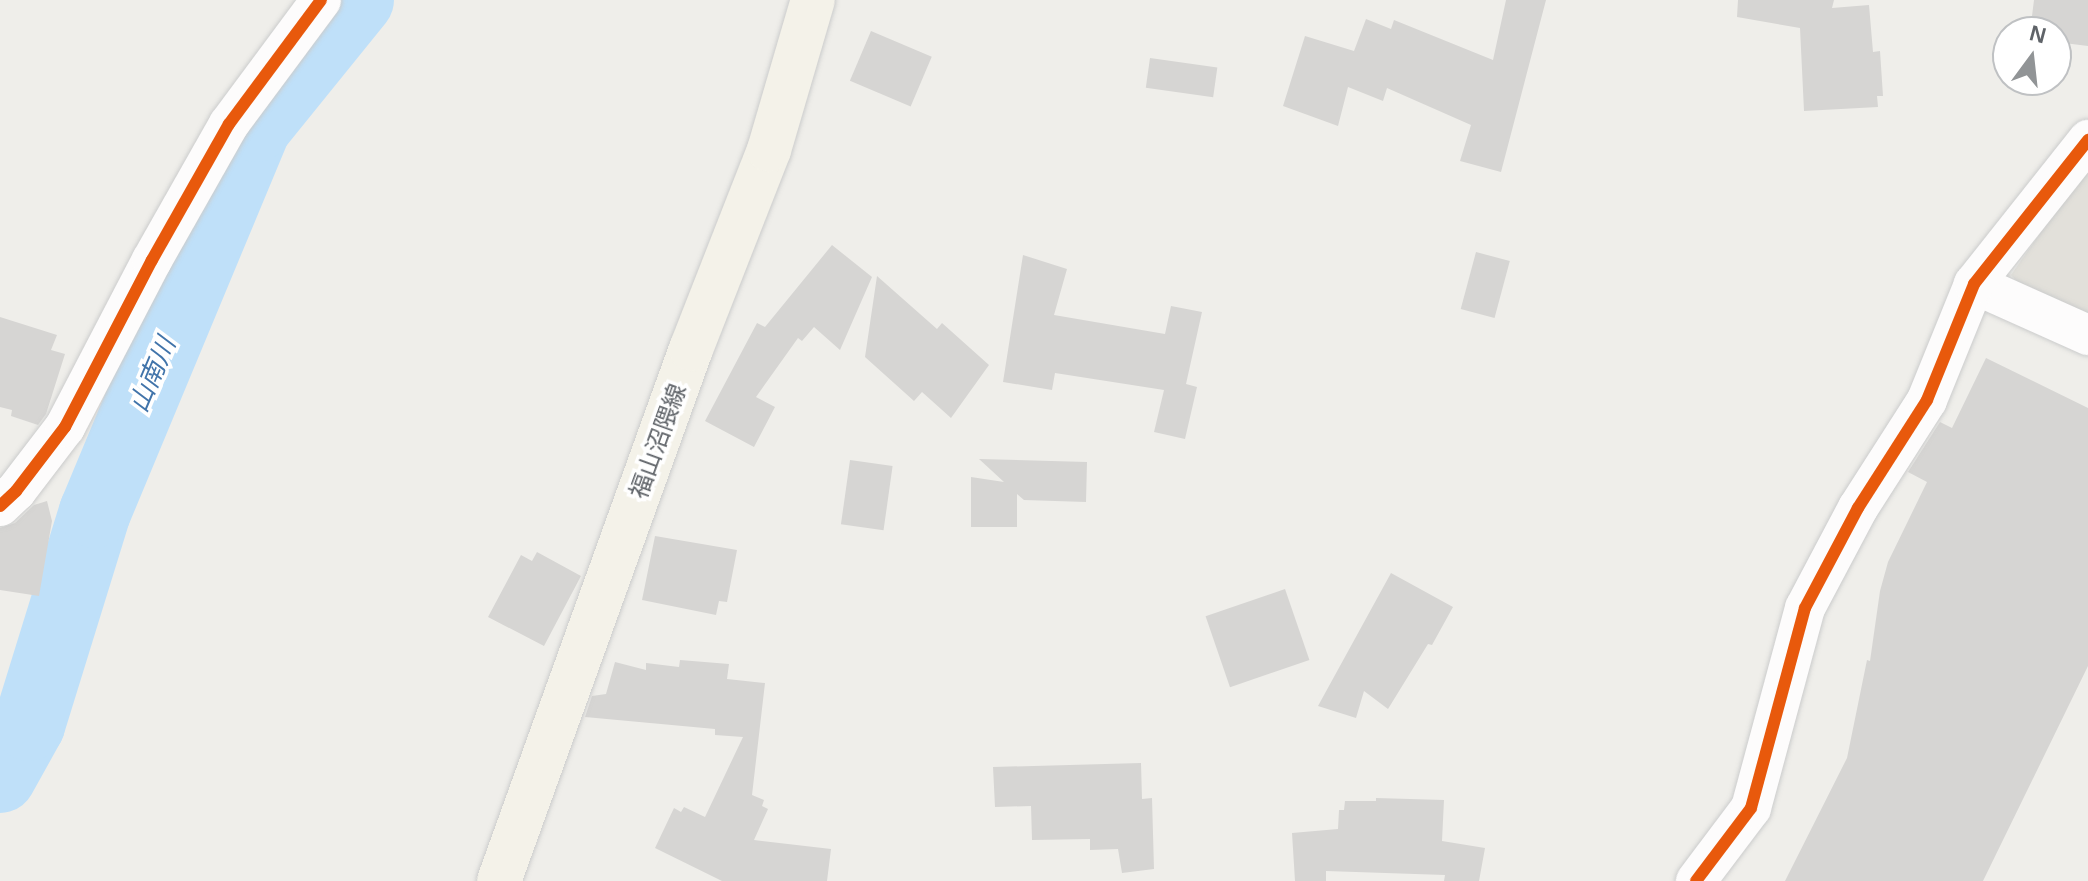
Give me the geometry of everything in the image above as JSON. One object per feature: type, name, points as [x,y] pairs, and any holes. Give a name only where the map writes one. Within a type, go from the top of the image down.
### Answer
[{"type":"main road","name":"福山沼隈線","points":[[499,881],[691,349],[769,150],[813,0]]},
{"type":"street","points":[[0,506],[16,491],[65,427],[152,260],[229,124],[321,0]]},
{"type":"street","points":[[1696,881],[1751,808],[1805,608],[1858,508],[1927,400],[1974,284],[2088,140]]},
{"type":"street","points":[[1974,284],[2088,335]]},
{"type":"shaded area","points":[[2088,165],[2088,319],[2025,290],[2011,275]]},
{"type":"building","points":[[1506,0],[1546,0],[1501,172],[1460,161],[1471,125],[1387,88],[1383,101],[1348,87],[1338,126],[1283,106],[1305,36],[1354,51],[1366,19],[1391,29],[1394,20],[1493,60]]},
{"type":"building","points":[[1738,0],[1834,0],[1832,8],[1869,5],[1873,52],[1880,51],[1883,96],[1877,96],[1878,107],[1804,111],[1800,28],[1737,17]]},
{"type":"building","points":[[2034,0],[2088,0],[2088,46],[2072,44],[2072,16],[2032,16]]},
{"type":"building","points":[[871,31],[932,57],[911,106],[850,81]]},
{"type":"building","points":[[1150,58],[1217,67],[1213,97],[1146,88]]},
{"type":"building","points":[[832,245],[872,277],[840,350],[814,327],[802,341],[798,338],[756,397],[775,407],[754,447],[705,421],[757,323],[765,327]]},
{"type":"building","points":[[1476,252],[1510,261],[1495,318],[1461,309]]},
{"type":"building","points":[[1023,255],[1067,269],[1054,315],[1165,334],[1171,306],[1202,312],[1186,384],[1197,387],[1185,439],[1154,432],[1164,390],[1055,373],[1052,390],[1003,382]]},
{"type":"building","points":[[877,276],[937,329],[942,323],[989,365],[951,418],[922,392],[914,401],[865,357]]},
{"type":"building","points":[[0,317],[57,335],[51,350],[65,354],[46,414],[38,425],[11,416],[12,410],[0,407]]},
{"type":"building","points":[[1986,358],[2088,408],[2088,666],[1983,881],[1785,881],[1847,758],[1867,660],[1870,661],[1880,591],[1888,562],[1927,482],[1908,472],[1940,422],[1952,428]]},
{"type":"building","points":[[979,459],[1087,462],[1086,502],[1024,500],[1017,494],[1017,527],[971,527],[971,477],[1004,482]]},
{"type":"building","points":[[850,460],[893,466],[884,530],[841,524]]},
{"type":"building","points":[[47,501],[52,521],[39,596],[0,590],[0,528],[15,523],[34,505]]},
{"type":"building","points":[[655,536],[737,550],[727,602],[719,601],[716,615],[642,600]]},
{"type":"building","points":[[537,552],[581,576],[544,646],[488,617],[521,555],[532,561]]},
{"type":"building","points":[[1391,573],[1453,607],[1432,645],[1428,644],[1388,709],[1364,691],[1356,718],[1318,706]]},
{"type":"building","points":[[1285,589],[1309,660],[1230,687],[1206,616]]},
{"type":"building","points":[[680,660],[729,664],[727,679],[765,683],[752,795],[764,800],[762,806],[768,809],[754,840],[831,849],[827,881],[722,881],[655,848],[674,808],[681,812],[684,807],[705,817],[743,737],[715,735],[715,729],[585,717],[592,696],[606,694],[615,662],[646,670],[646,663],[679,667]]},
{"type":"building","points":[[1141,763],[1142,799],[1152,798],[1154,869],[1122,873],[1118,849],[1090,850],[1090,839],[1032,840],[1031,806],[995,807],[993,767]]},
{"type":"building","points":[[1376,798],[1444,800],[1442,841],[1485,848],[1479,881],[1444,881],[1445,875],[1326,871],[1326,881],[1295,881],[1292,833],[1338,829],[1339,810],[1344,810],[1345,801],[1376,801]]},
{"type":"waterway","name":"山南川","points":[[0,777],[29,725],[95,512],[256,126],[358,0]]},
{"type":"cycle path","points":[[0,506],[16,491],[65,427],[152,260],[229,124],[321,0]]},
{"type":"cycle path","points":[[1696,881],[1751,808],[1805,608],[1858,508],[1927,400],[1974,284],[2088,140]]}]
